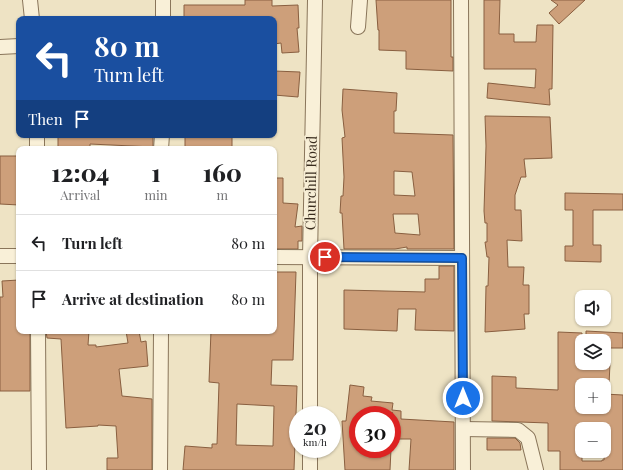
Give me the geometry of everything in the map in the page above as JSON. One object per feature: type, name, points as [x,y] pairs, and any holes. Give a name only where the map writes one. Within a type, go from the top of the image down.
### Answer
[{"type":"street","points":[[30,0],[32,16]]},
{"type":"street","points":[[163,0],[163,16]]},
{"type":"street","name":"Churchill Road","points":[[310,406],[310,257],[315,0]]},
{"type":"street","points":[[358,27],[360,0]]},
{"type":"street","points":[[461,0],[463,470]]},
{"type":"street","points":[[0,47],[16,46]]},
{"type":"street","points":[[0,256],[16,256]]},
{"type":"street","points":[[277,256],[462,258]]},
{"type":"street","points":[[38,334],[39,470]]},
{"type":"street","points":[[160,334],[160,470]]},
{"type":"street","points":[[463,429],[518,430],[524,433],[528,438],[536,470]]},
{"type":"street","points":[[310,458],[310,470]]},
{"type":"building","points":[[245,0],[272,0],[272,6],[298,5],[299,28],[297,28],[299,52],[282,53],[281,43],[277,44],[277,16],[184,16],[184,5],[245,5]]},
{"type":"building","points":[[376,0],[451,0],[451,57],[453,57],[453,71],[406,69],[406,51],[379,50]]},
{"type":"building","points":[[484,0],[500,0],[499,34],[514,34],[514,42],[536,42],[537,25],[553,25],[552,89],[549,89],[550,105],[487,98],[488,83],[535,88],[536,69],[484,69]]},
{"type":"building","points":[[551,0],[585,0],[559,24],[549,13],[558,5]]},
{"type":"building","points":[[277,71],[300,72],[298,97],[277,95]]},
{"type":"building","points":[[343,89],[397,93],[396,111],[394,111],[394,133],[453,135],[454,249],[407,249],[407,247],[395,249],[344,249],[342,213],[340,213],[344,177],[342,138],[345,137],[342,110]],"holes":[[[394,171],[412,172],[415,196],[394,195]],[[393,214],[418,214],[420,235],[395,233]]]},
{"type":"building","points":[[485,116],[550,117],[552,158],[524,159],[526,177],[521,177],[515,195],[515,210],[521,210],[522,241],[507,240],[508,267],[524,267],[523,285],[529,285],[529,314],[524,314],[525,329],[485,332],[486,286],[488,286],[489,257],[487,257],[485,242],[487,242],[487,223],[485,223],[484,211],[486,146]]},
{"type":"building","points":[[58,138],[153,138],[153,146],[90,144],[90,146],[58,146]]},
{"type":"building","points":[[185,138],[232,138],[232,146],[185,146]]},
{"type":"building","points":[[0,156],[16,156],[16,205],[0,204]]},
{"type":"building","points":[[277,178],[283,178],[283,203],[298,204],[295,227],[302,226],[302,241],[298,241],[298,249],[277,249]]},
{"type":"building","points":[[565,193],[623,194],[623,210],[593,210],[593,245],[601,245],[601,262],[565,261],[565,246],[573,246],[573,210],[565,210]]},
{"type":"building","points":[[439,266],[454,266],[454,331],[415,330],[416,309],[398,309],[397,331],[344,329],[344,290],[425,292],[425,279],[439,279]]},
{"type":"building","points":[[277,272],[296,272],[293,360],[272,360],[271,385],[297,386],[296,406],[289,406],[289,458],[294,458],[294,470],[183,470],[185,446],[212,448],[212,444],[217,444],[219,383],[209,382],[211,334],[277,334]],"holes":[[[237,404],[274,406],[273,446],[236,445]]]},
{"type":"building","points":[[16,280],[16,334],[30,334],[30,391],[0,391],[0,297],[3,297],[2,281]]},
{"type":"building","points":[[586,331],[623,333],[623,348],[611,348],[611,334],[586,334]]},
{"type":"building","points":[[558,332],[582,333],[575,334],[575,370],[610,370],[609,378],[575,378],[575,414],[611,414],[611,394],[623,395],[623,470],[560,470],[560,451],[548,451],[548,423],[492,421],[492,376],[516,377],[516,388],[558,390]]},
{"type":"building","points":[[46,334],[89,334],[88,345],[96,345],[96,347],[128,343],[126,334],[140,334],[141,342],[146,341],[148,366],[119,369],[122,396],[152,399],[152,470],[107,470],[107,458],[118,458],[116,426],[98,425],[66,428],[61,339],[47,338]]},
{"type":"building","points":[[350,385],[364,387],[363,396],[372,397],[371,401],[393,403],[393,406],[349,406],[349,458],[391,458],[390,470],[345,470],[342,421],[346,421]]},
{"type":"building","points":[[401,419],[454,422],[454,470],[409,470],[411,439],[401,439]]},
{"type":"building","points":[[487,438],[515,438],[520,443],[521,450],[487,450]]},
{"type":"route","points":[[325,257],[462,258],[463,398]]}]
